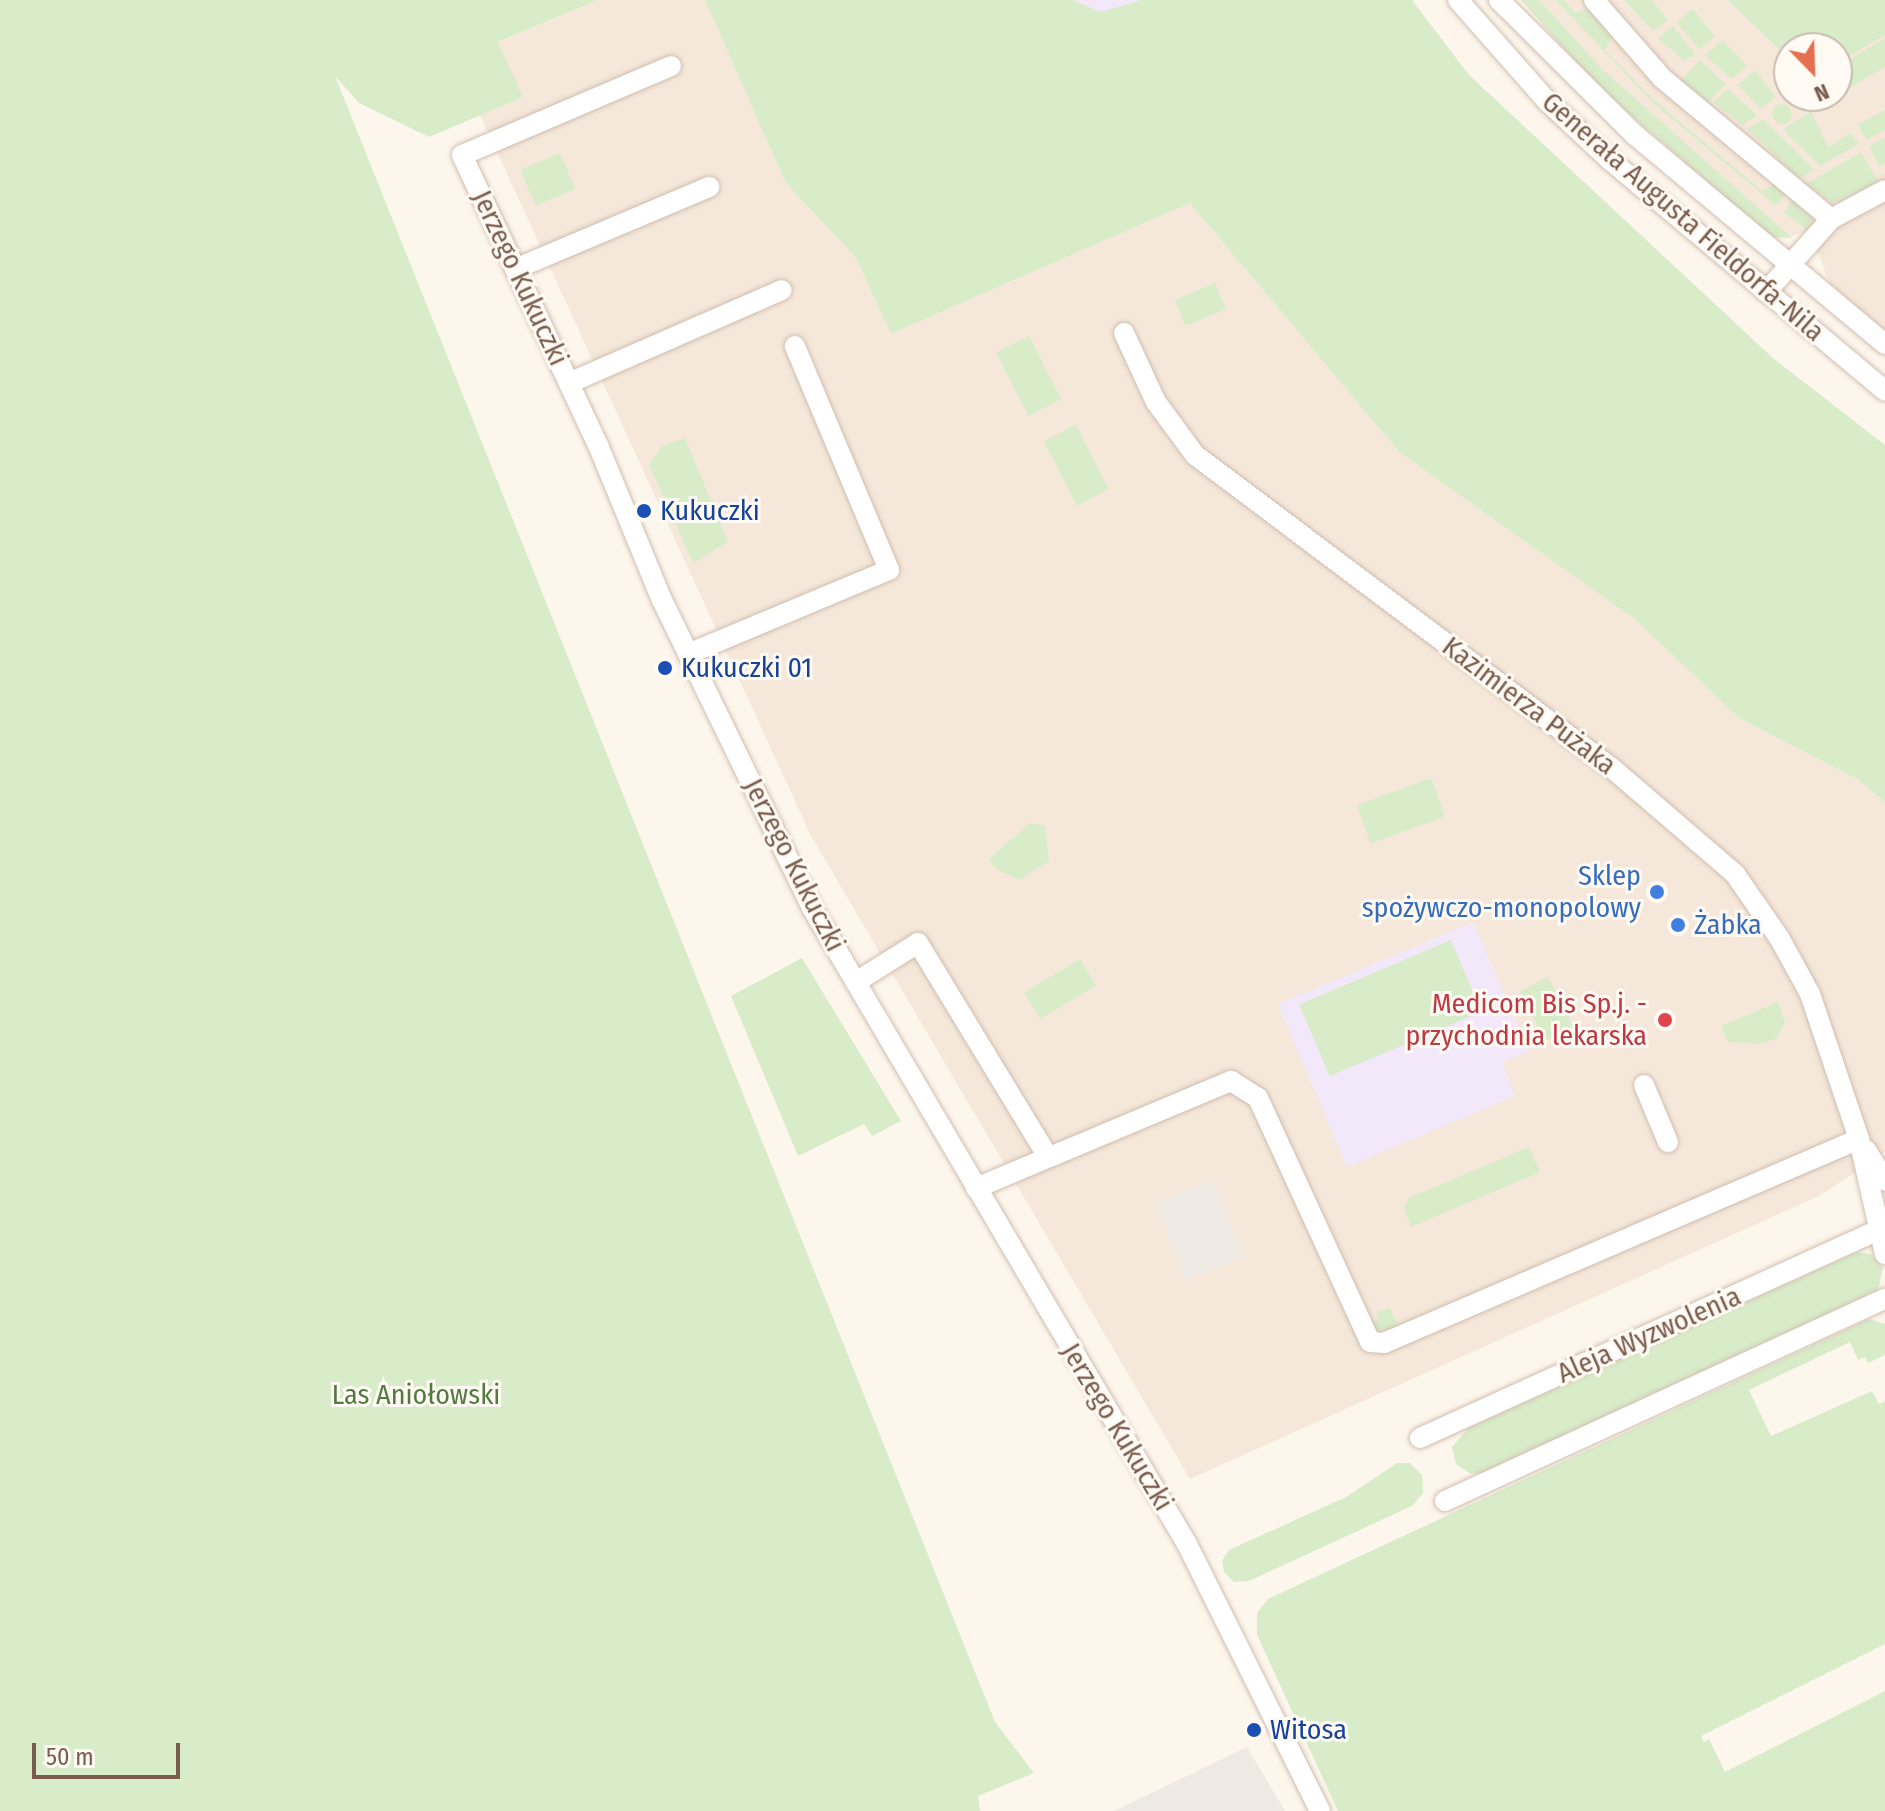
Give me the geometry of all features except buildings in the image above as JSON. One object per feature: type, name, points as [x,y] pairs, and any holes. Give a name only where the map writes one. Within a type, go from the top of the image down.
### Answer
[{"type":"street","name":"Generała Augusta Fieldorfa-Nila","points":[[1458,0],[1548,102],[1885,391]]},
{"type":"street","name":"Generała Augusta Fieldorfa-Nila","points":[[1499,0],[1635,135],[1885,344]]},
{"type":"street","points":[[1594,0],[1662,78],[1831,219]]},
{"type":"street","name":"Jerzego Kukuczki","points":[[671,66],[462,155],[569,383],[688,654],[812,908],[1187,1544],[1320,1811]]},
{"type":"street","points":[[515,269],[709,187]]},
{"type":"street","points":[[1766,292],[1831,219],[1885,190]]},
{"type":"street","points":[[569,383],[782,290]]},
{"type":"street","name":"Kazimierza Pużaka","points":[[1124,333],[1156,402],[1195,455],[1613,769],[1735,874],[1780,939],[1810,994],[1859,1139],[1881,1229]]},
{"type":"street","points":[[688,654],[889,570],[795,346]]},
{"type":"street","points":[[856,982],[918,943],[1048,1157]]},
{"type":"street","points":[[976,1188],[1231,1081],[1258,1098],[1370,1342],[1384,1343],[1859,1139]]},
{"type":"street","points":[[1644,1085],[1668,1142]]},
{"type":"street","name":"Kazimierza Pużaka","points":[[1859,1139],[1885,1180]]},
{"type":"street","points":[[1881,1229],[1885,1254]]},
{"type":"street","name":"Aleja Wyzwolenia","points":[[1420,1438],[1881,1229]]},
{"type":"street","points":[[1445,1501],[1885,1299]]},
{"type":"shaded area","points":[[598,0],[705,0],[785,182],[856,258],[891,334],[1190,203],[1399,452],[1637,620],[1739,718],[1857,779],[1885,802],[1885,1152],[1821,1195],[1190,1479],[811,836],[480,115],[523,97],[497,43]]},
{"type":"shaded area","points":[[1073,0],[1141,0],[1101,12]]},
{"type":"shaded area","points":[[1521,0],[1885,0],[1885,331],[1831,287],[1809,230],[1791,237],[1763,232],[1586,74]]},
{"type":"shaded area","points":[[1473,922],[1529,1052],[1502,1063],[1515,1096],[1347,1167],[1278,1004]]},
{"type":"shaded area","points":[[1214,1180],[1244,1257],[1185,1280],[1155,1203]]},
{"type":"shaded area","points":[[1247,1747],[1285,1811],[1114,1811]]},
{"type":"green space","name":"Las Aniołowski","points":[[0,0],[598,0],[498,42],[523,97],[429,137],[359,103],[335,76],[995,1722],[1034,1773],[978,1796],[980,1811],[0,1811]]},
{"type":"green space","points":[[705,0],[1073,0],[1101,12],[1141,0],[1412,0],[1469,75],[1773,358],[1885,445],[1885,802],[1857,779],[1739,718],[1636,620],[1399,452],[1190,203],[891,334],[856,258],[785,182]]},
{"type":"green space","points":[[1521,0],[1539,0],[1601,68],[1792,238],[1772,237],[1604,92]]},
{"type":"green space","points":[[1556,0],[1564,0],[1575,13],[1589,8],[1612,37],[1605,50],[1653,99],[1762,191],[1776,184],[1786,193],[1778,204],[1774,204],[1652,102]]},
{"type":"green space","points":[[1624,0],[1652,0],[1668,20],[1653,31]]},
{"type":"green space","points":[[1728,0],[1885,0],[1885,35],[1853,54],[1853,32],[1773,32],[1773,44]]},
{"type":"green space","points":[[1693,9],[1715,36],[1699,49],[1677,22]]},
{"type":"green space","points":[[1673,26],[1695,54],[1684,61],[1658,38]]},
{"type":"green space","points":[[1885,38],[1885,67],[1853,86],[1853,57]]},
{"type":"green space","points":[[1723,40],[1747,66],[1731,79],[1705,55]]},
{"type":"green space","points":[[1700,60],[1726,84],[1707,104],[1681,80]]},
{"type":"green space","points":[[1755,70],[1773,93],[1773,99],[1761,109],[1738,85]]},
{"type":"green space","points":[[1728,89],[1757,115],[1743,125],[1713,102]]},
{"type":"green space","points":[[1773,109],[1773,112],[1792,112],[1792,118],[1786,124],[1778,124],[1772,118]]},
{"type":"green space","points":[[1885,110],[1885,130],[1866,140],[1858,124]]},
{"type":"green space","points":[[1811,112],[1828,147],[1851,133],[1859,144],[1820,166],[1783,130]]},
{"type":"green space","points":[[1763,119],[1815,170],[1799,178],[1747,129]]},
{"type":"green space","points":[[1885,137],[1885,163],[1879,166],[1869,147]]},
{"type":"green space","points":[[1861,152],[1878,182],[1833,203],[1806,184]]},
{"type":"green space","points":[[560,153],[575,189],[536,206],[520,170]]},
{"type":"green space","points":[[1793,198],[1813,216],[1808,230],[1784,213]]},
{"type":"green space","points":[[1215,283],[1226,309],[1185,326],[1174,300]]},
{"type":"green space","points":[[1029,336],[1061,399],[1028,416],[996,353]]},
{"type":"green space","points":[[1076,425],[1109,489],[1077,505],[1044,441]]},
{"type":"green space","points":[[685,438],[728,542],[693,563],[649,465],[662,446]]},
{"type":"green space","points":[[1431,778],[1445,817],[1371,844],[1357,805]]},
{"type":"green space","points":[[1030,823],[1045,826],[1049,861],[1019,880],[995,868],[989,859]]},
{"type":"green space","points":[[1451,940],[1481,1012],[1330,1076],[1299,1004]]},
{"type":"green space","points":[[802,958],[901,1121],[872,1136],[864,1124],[798,1156],[731,996]]},
{"type":"green space","points":[[1080,959],[1096,986],[1040,1019],[1024,992]]},
{"type":"green space","points":[[1548,977],[1573,1027],[1545,1041],[1519,992]]},
{"type":"green space","points":[[1778,1002],[1785,1022],[1776,1039],[1759,1044],[1728,1042],[1721,1026]]},
{"type":"green space","points":[[1529,1147],[1540,1172],[1411,1227],[1404,1208],[1409,1198]]},
{"type":"green space","points":[[1857,1252],[1871,1254],[1883,1268],[1878,1290],[1482,1473],[1471,1474],[1456,1464],[1452,1447],[1468,1428]]},
{"type":"green space","points":[[1390,1308],[1398,1327],[1382,1331],[1368,1325],[1379,1319],[1376,1312]]},
{"type":"green space","points":[[1869,1319],[1885,1324],[1885,1355],[1868,1363],[1865,1357],[1858,1360],[1850,1342],[1749,1390],[1771,1436],[1872,1391],[1879,1404],[1885,1401],[1885,1644],[1701,1736],[1704,1742],[1709,1739],[1725,1772],[1885,1691],[1885,1811],[1338,1811],[1257,1635],[1257,1613],[1268,1599]]},
{"type":"green space","points":[[1397,1463],[1410,1463],[1422,1475],[1423,1493],[1412,1506],[1249,1581],[1234,1582],[1224,1572],[1222,1561],[1229,1550],[1346,1497]]},
{"type":"place","name":"Kukuczki","points":[[644,511]]},
{"type":"place","name":"Kukuczki 01","points":[[665,668]]},
{"type":"place","name":"Sklep spożywczo-monopolowy","points":[[1657,892]]},
{"type":"place","name":"Żabka","points":[[1678,925]]},
{"type":"place","name":"Medicom Bis Sp.j. - przychodnia lekarska","points":[[1665,1020]]},
{"type":"place","name":"Witosa","points":[[1254,1730]]}]
